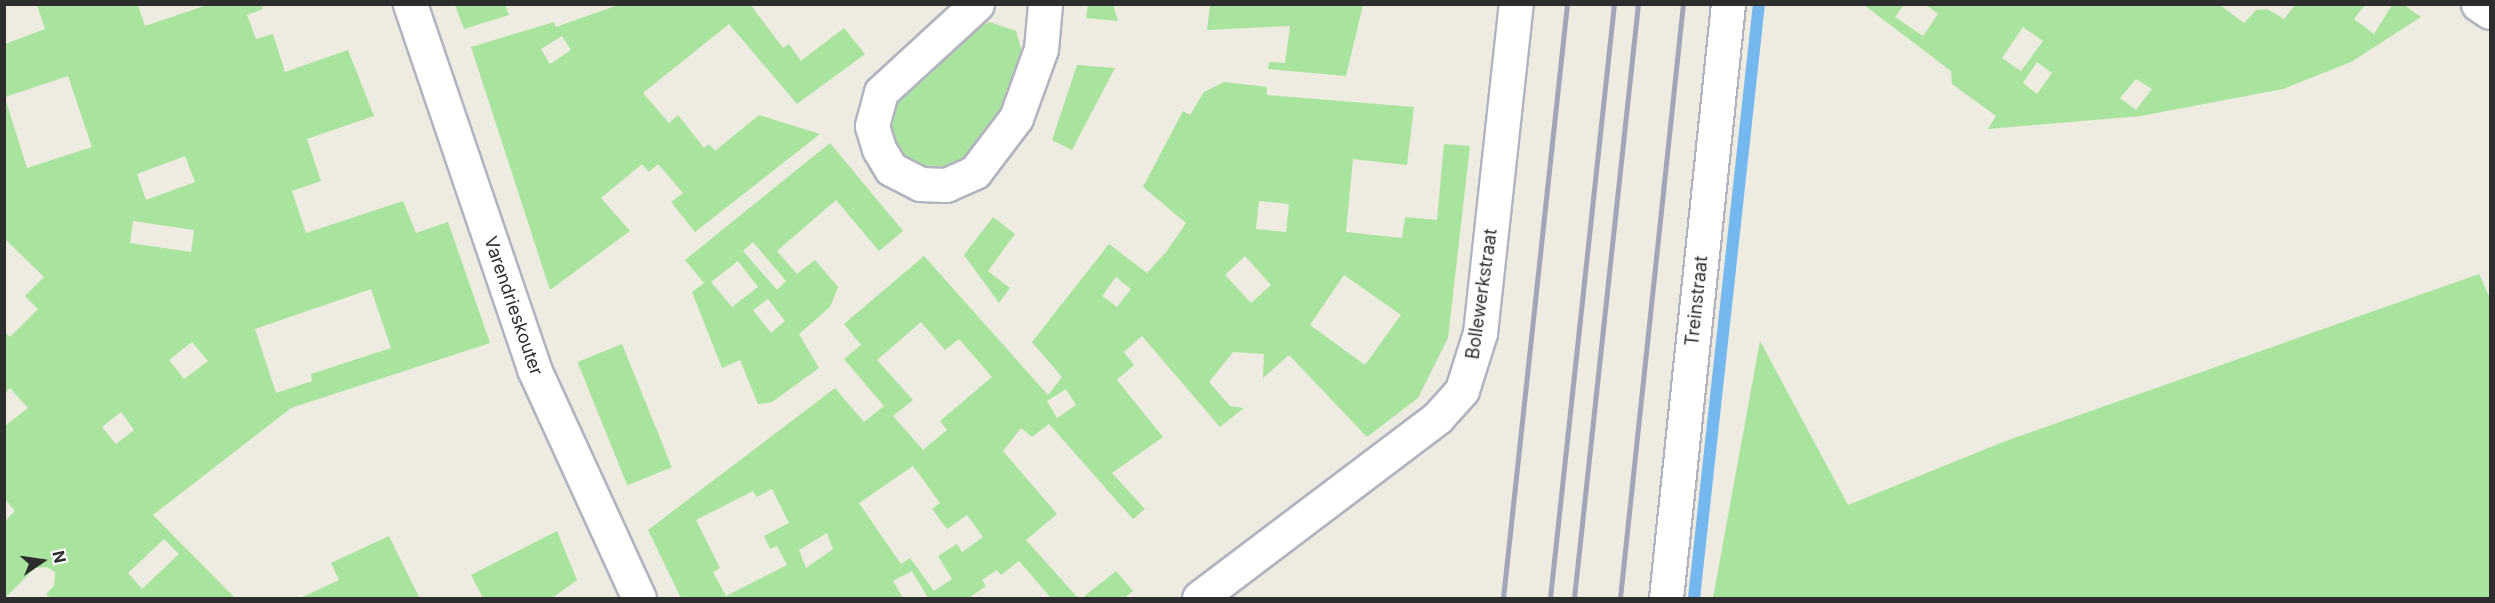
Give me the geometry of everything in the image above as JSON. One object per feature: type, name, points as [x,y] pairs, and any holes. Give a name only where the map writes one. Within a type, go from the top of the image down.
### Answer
[{"type":"street","name":"Varendrieskouter","points":[[410,4],[534,369],[639,598]]},
{"type":"street","points":[[977,4],[881,92],[872,126],[879,149],[891,169],[920,184],[946,185],[975,172],[1016,118],[1041,49],[1045,4]]},
{"type":"street","name":"Bollewerkstraat","points":[[1199,598],[1438,417],[1462,390],[1480,333],[1516,4]]},
{"type":"street","name":"Treinstraat","points":[[1666,598],[1728,4]]},
{"type":"street","points":[[2478,4],[2490,12]]},
{"type":"green space","points":[[750,4],[783,48],[789,44],[801,61],[844,28],[865,54],[797,104],[729,24],[643,93],[669,123],[678,115],[704,148],[709,144],[715,151],[759,115],[820,134],[695,232],[671,202],[683,193],[658,164],[649,172],[642,164],[601,198],[630,231],[550,290],[471,47],[554,22],[556,27],[618,5]],"holes":[[[562,36],[571,50],[550,64],[541,49]]]},
{"type":"green space","points":[[1925,4],[2220,5],[2244,23],[2256,10],[2267,9],[2284,19],[2295,5],[2365,5],[2354,19],[2374,34],[2392,5],[2404,5],[2421,17],[2351,62],[2283,89],[2141,116],[1988,129],[1996,116],[1952,84],[1951,71],[1864,5],[1904,5],[1895,17],[1923,36],[1938,14]],"holes":[[[2023,27],[2043,41],[2021,71],[2002,58]],[[2037,62],[2052,73],[2037,94],[2023,83]],[[2136,79],[2152,89],[2136,110],[2120,98]]]},
{"type":"green space","points":[[37,5],[138,5],[145,26],[207,5],[262,5],[263,9],[247,15],[256,39],[273,34],[285,72],[348,50],[374,116],[307,139],[321,181],[292,191],[306,233],[403,201],[416,233],[448,222],[490,343],[291,408],[153,515],[235,598],[50,598],[46,594],[54,586],[55,572],[47,567],[35,568],[5,598],[5,521],[15,511],[5,499],[5,426],[28,408],[10,388],[5,393],[5,332],[10,337],[38,309],[25,296],[44,277],[5,239],[5,98],[27,168],[92,147],[68,76],[5,97],[5,44],[45,29]],"holes":[[[185,156],[195,182],[146,200],[137,174]],[[133,221],[194,230],[191,252],[130,243]],[[371,289],[391,348],[311,374],[312,381],[276,393],[255,329]],[[192,342],[208,361],[184,379],[169,360]],[[121,412],[134,430],[116,444],[102,427]],[[164,539],[179,554],[142,589],[128,573]]]},
{"type":"green space","points":[[455,5],[505,5],[509,15],[464,29]]},
{"type":"green space","points":[[1088,5],[1113,5],[1118,21],[1086,18]]},
{"type":"green space","points":[[1210,5],[1363,5],[1346,76],[1268,69],[1269,62],[1285,63],[1290,26],[1207,30]]},
{"type":"green space","points":[[990,22],[1016,31],[1022,52],[1014,89],[997,124],[969,158],[955,165],[921,168],[904,160],[889,135],[892,102],[977,27]]},
{"type":"green space","points":[[1077,65],[1115,68],[1072,150],[1052,140]]},
{"type":"green space","points":[[1224,82],[1267,87],[1267,95],[1414,107],[1407,165],[1353,159],[1346,232],[1402,238],[1405,217],[1437,220],[1444,144],[1470,146],[1448,338],[1418,398],[1367,437],[1289,355],[1263,378],[1264,354],[1233,352],[1209,382],[1230,406],[1244,408],[1220,427],[1142,336],[1124,352],[1134,365],[1117,380],[1163,437],[1112,473],[1145,509],[1133,519],[1049,424],[1032,437],[1021,428],[1003,451],[1057,514],[1026,540],[1078,598],[1051,598],[1019,561],[1001,575],[997,570],[982,580],[986,586],[969,598],[928,598],[912,571],[893,581],[903,598],[681,598],[648,530],[835,388],[864,422],[884,406],[844,359],[861,345],[844,324],[924,256],[1048,395],[1062,377],[1032,342],[1109,244],[1147,273],[1167,251],[1186,223],[1143,187],[1183,111],[1190,115],[1204,92]],"holes":[[[1259,201],[1289,204],[1286,232],[1256,229]],[[1245,256],[1271,285],[1251,303],[1225,275]],[[1344,275],[1401,315],[1365,365],[1310,325]],[[1116,277],[1131,289],[1117,307],[1102,296]],[[921,322],[945,350],[959,339],[992,377],[940,421],[947,430],[923,450],[893,416],[913,400],[877,360]],[[1066,389],[1076,405],[1057,418],[1047,401]],[[913,466],[940,503],[932,509],[947,529],[967,515],[983,537],[962,552],[957,544],[938,556],[952,579],[934,591],[910,558],[901,564],[859,503]],[[772,489],[789,523],[764,536],[770,549],[777,546],[787,565],[726,596],[713,572],[720,568],[696,520],[753,491],[757,497]],[[827,533],[833,549],[806,568],[799,550]]]},
{"type":"green space","points":[[830,143],[903,231],[879,251],[836,200],[777,251],[797,274],[815,260],[838,287],[830,307],[799,334],[819,368],[772,402],[758,404],[740,360],[722,368],[692,292],[704,283],[685,260]],"holes":[[[753,242],[786,281],[777,290],[743,251]],[[738,261],[758,287],[732,307],[711,282]],[[768,299],[785,321],[771,333],[753,310]]]},
{"type":"green space","points":[[993,217],[1015,234],[988,271],[1010,288],[999,303],[964,255]]},
{"type":"green space","points":[[2479,274],[2490,298],[2490,598],[1713,598],[1760,341],[1848,505],[2003,442]]},
{"type":"green space","points":[[622,344],[672,467],[627,485],[577,362]]},
{"type":"green space","points":[[557,531],[577,580],[552,598],[483,598],[471,575]]},
{"type":"green space","points":[[389,536],[419,597],[300,598],[339,580],[331,563]]},
{"type":"green space","points":[[1116,571],[1133,591],[1124,598],[1082,598]]},
{"type":"waterway","points":[[1694,598],[1759,4]]},
{"type":"railway","points":[[1503,598],[1567,4]]},
{"type":"railway","points":[[1550,598],[1614,4]]},
{"type":"railway","points":[[1574,598],[1638,4]]},
{"type":"railway","points":[[1620,598],[1683,4]]}]
